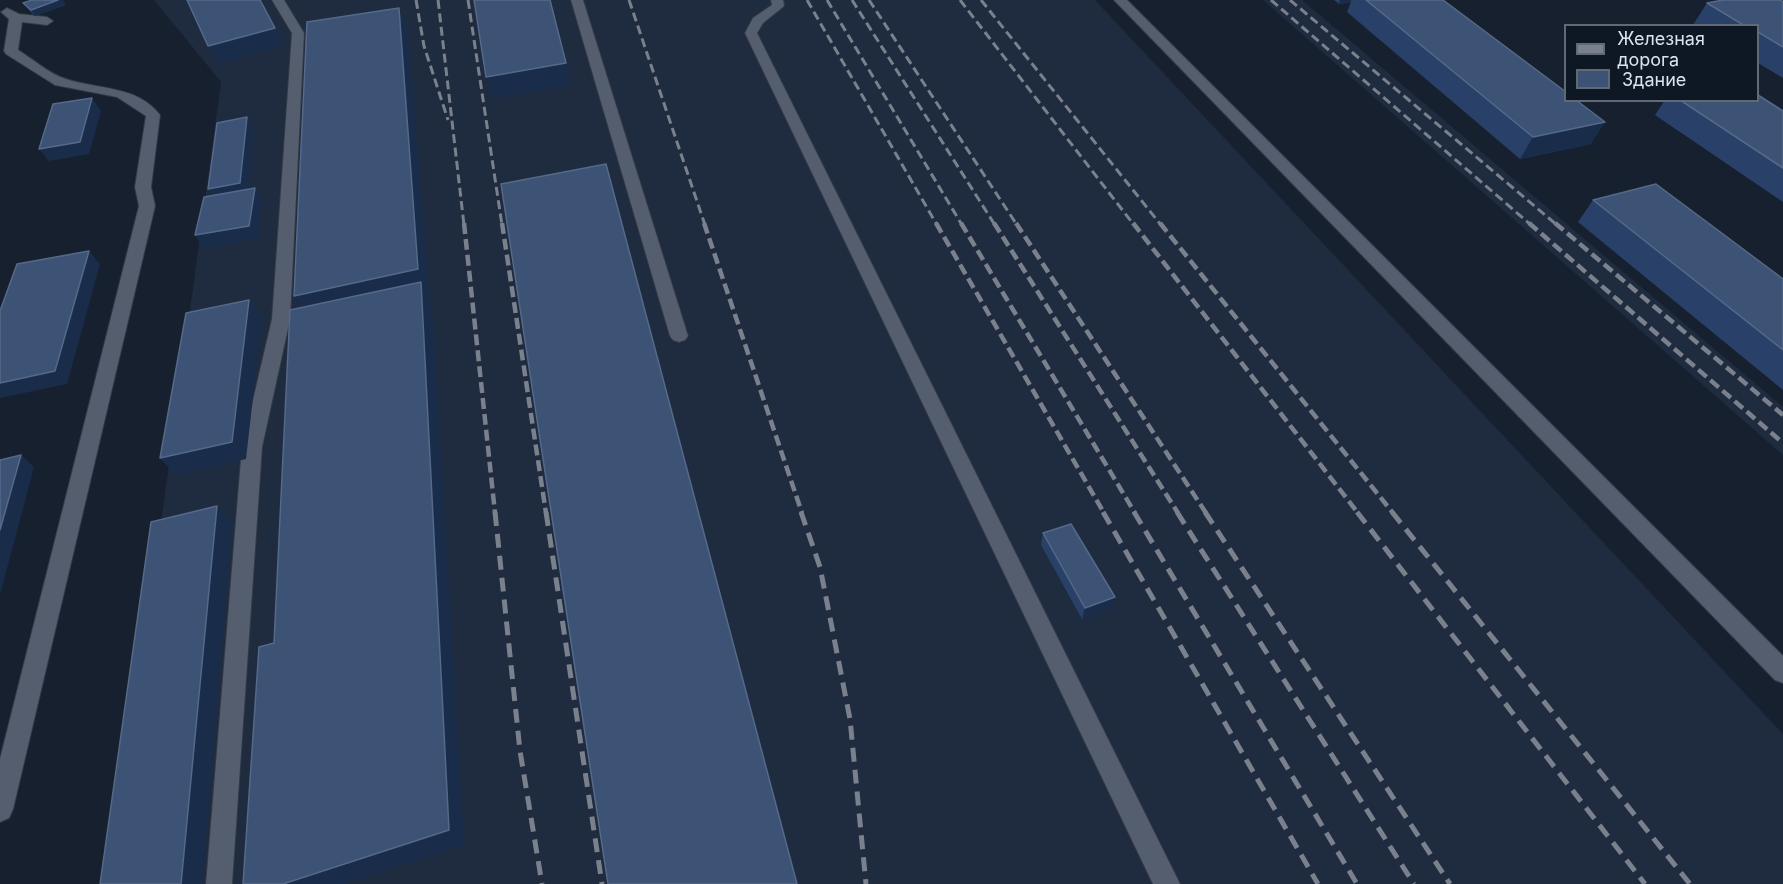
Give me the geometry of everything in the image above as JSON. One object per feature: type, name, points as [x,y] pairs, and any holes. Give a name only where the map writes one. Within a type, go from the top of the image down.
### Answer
[{"type":"lane","points":[[219,884],[252,447],[281,319],[298,33],[278,0]]},
{"type":"lane","points":[[577,0],[679,336]]},
{"type":"lane","points":[[777,0],[778,6],[758,21],[751,33],[1167,884]]},
{"type":"lane","points":[[1120,0],[1783,672]]},
{"type":"lane","points":[[0,809],[147,206],[143,187],[153,115],[121,94],[60,82],[11,51],[13,12],[47,21]]},
{"type":"shaded area","points":[[154,0],[1095,0],[1783,734],[1783,884],[112,884],[221,82]]},
{"type":"shaded area","points":[[1263,0],[1302,0],[1783,407],[1783,455]]},
{"type":"building","points":[[32,0],[58,0],[31,10],[23,3]]},
{"type":"building","points":[[187,0],[260,0],[275,28],[208,46]]},
{"type":"building","points":[[474,0],[550,0],[566,63],[486,77]]},
{"type":"building","points":[[1366,0],[1443,0],[1564,91],[1564,102],[1579,102],[1605,122],[1533,137]]},
{"type":"building","points":[[1723,0],[1780,0],[1783,2],[1783,47],[1759,33],[1759,24],[1742,24],[1707,3]]},
{"type":"building","points":[[399,8],[418,269],[294,296],[307,22]]},
{"type":"building","points":[[1759,96],[1783,111],[1783,168],[1683,102],[1759,102]]},
{"type":"building","points":[[92,98],[80,142],[39,149],[53,104]]},
{"type":"building","points":[[247,117],[240,183],[208,189],[217,123]]},
{"type":"building","points":[[606,164],[797,884],[608,884],[501,184]]},
{"type":"building","points":[[1656,184],[1783,279],[1783,350],[1593,200]]},
{"type":"building","points":[[255,188],[249,226],[195,235],[204,197]]},
{"type":"building","points":[[89,251],[55,371],[0,383],[0,311],[17,264]]},
{"type":"building","points":[[421,282],[449,830],[283,884],[243,884],[259,647],[274,643],[290,310]]},
{"type":"building","points":[[249,300],[232,442],[160,458],[186,313]]},
{"type":"building","points":[[21,455],[0,530],[0,460]]},
{"type":"building","points":[[217,506],[181,884],[100,884],[151,522]]},
{"type":"building","points":[[1071,524],[1115,597],[1085,608],[1043,533]]},
{"type":"railway","points":[[416,0],[424,46],[448,120]]},
{"type":"railway","points":[[438,0],[464,225]]},
{"type":"railway","points":[[468,0],[502,225]]},
{"type":"railway","points":[[629,0],[705,225]]},
{"type":"railway","points":[[807,0],[937,225]]},
{"type":"railway","points":[[827,0],[962,225]]},
{"type":"railway","points":[[852,0],[995,225]]},
{"type":"railway","points":[[869,0],[1017,225]]},
{"type":"railway","points":[[960,0],[1134,225]]},
{"type":"railway","points":[[981,0],[1161,225]]},
{"type":"railway","points":[[1271,0],[1531,225]]},
{"type":"railway","points":[[1290,0],[1557,225]]},
{"type":"railway","points":[[464,223],[495,513]]},
{"type":"railway","points":[[502,223],[546,513]]},
{"type":"railway","points":[[704,223],[802,513]]},
{"type":"railway","points":[[936,223],[1104,513]]},
{"type":"railway","points":[[961,223],[1135,513]]},
{"type":"railway","points":[[994,223],[1178,513]]},
{"type":"railway","points":[[1016,223],[1206,513]]},
{"type":"railway","points":[[1133,223],[1358,513]]},
{"type":"railway","points":[[1160,223],[1393,513]]},
{"type":"railway","points":[[1529,223],[1783,443]]},
{"type":"railway","points":[[1555,223],[1783,415]]},
{"type":"railway","points":[[495,512],[520,751],[542,884]]},
{"type":"railway","points":[[546,512],[602,884]]},
{"type":"railway","points":[[801,512],[820,567],[850,719],[866,884]]},
{"type":"railway","points":[[1103,512],[1318,884]]},
{"type":"railway","points":[[1134,512],[1357,884]]},
{"type":"railway","points":[[1177,512],[1414,884]]},
{"type":"railway","points":[[1205,512],[1450,884]]},
{"type":"railway","points":[[1357,512],[1645,884]]},
{"type":"railway","points":[[1392,512],[1690,884]]}]
